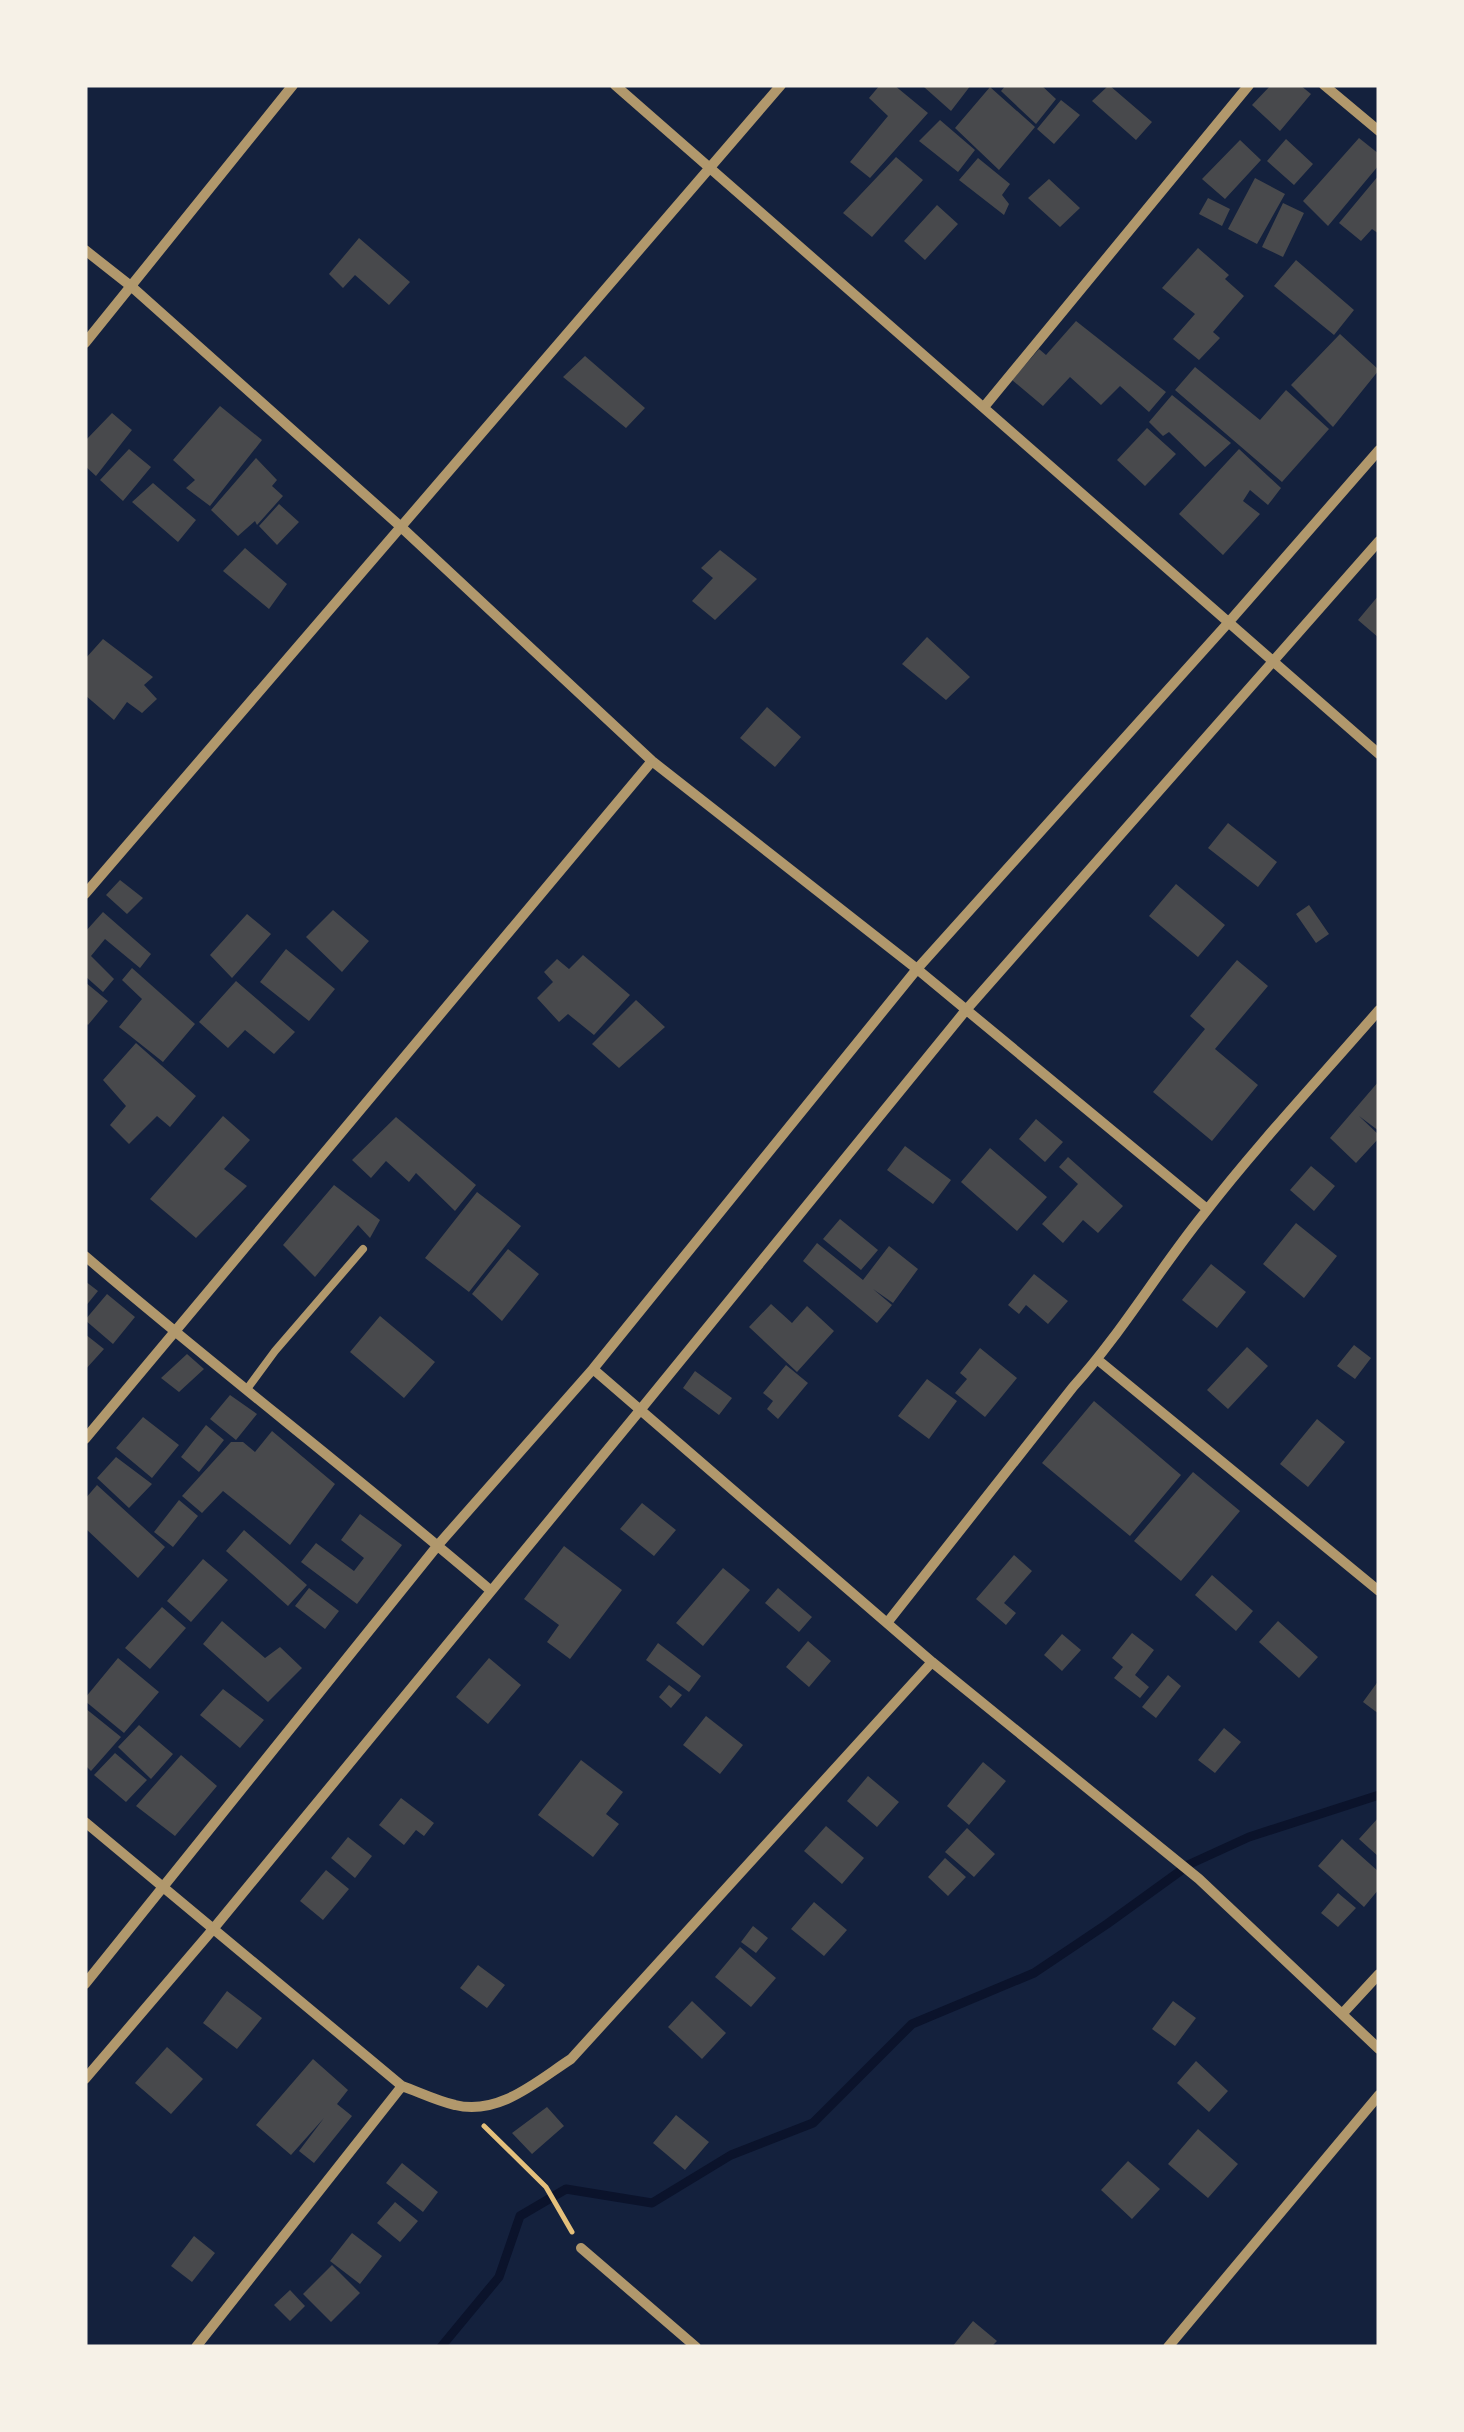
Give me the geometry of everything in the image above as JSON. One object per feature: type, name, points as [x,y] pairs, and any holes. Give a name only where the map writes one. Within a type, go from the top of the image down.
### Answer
[{"type":"street","points":[[85,343],[293,85]]},
{"type":"street","points":[[615,85],[1379,754]]},
{"type":"street","points":[[85,894],[781,85]]},
{"type":"street","points":[[984,407],[1249,85]]},
{"type":"street","points":[[1324,85],[1379,131]]},
{"type":"street","points":[[85,250],[132,287],[400,526],[652,761],[917,969],[1207,1209]]},
{"type":"street","points":[[85,1984],[438,1545],[593,1369],[917,969],[1379,450]]},
{"type":"street","points":[[85,2079],[642,1409],[966,1010],[1379,541]]},
{"type":"street","points":[[85,1438],[652,761]]},
{"type":"street","points":[[887,1622],[1098,1360],[1207,1209],[1379,1010]]},
{"type":"street","points":[[85,1256],[490,1590]]},
{"type":"street","points":[[1098,1360],[1379,1591]]},
{"type":"street","points":[[593,1369],[932,1662],[1199,1879],[1379,2049]]},
{"type":"street","points":[[85,1822],[402,2086],[457,2106],[509,2100],[571,2058],[932,1662]]},
{"type":"street","points":[[1343,2013],[1379,1974]]},
{"type":"street","points":[[196,2347],[402,2086]]},
{"type":"street","points":[[1168,2347],[1379,2095]]},
{"type":"street","points":[[581,2248],[696,2347]]},
{"type":"lane","points":[[246,1389],[363,1249]]},
{"type":"path","points":[[470,2106],[483,2125],[546,2187],[561,2211]]},
{"type":"building","points":[[880,85],[894,85],[928,113],[870,178],[850,162],[888,116],[869,98]]},
{"type":"building","points":[[926,85],[971,85],[951,111]]},
{"type":"building","points":[[1006,85],[1041,85],[1056,99],[1036,124],[1001,91]]},
{"type":"building","points":[[1109,85],[1152,122],[1136,140],[1092,101]]},
{"type":"building","points":[[1271,85],[1300,85],[1311,94],[1280,131],[1252,105]]},
{"type":"building","points":[[990,87],[1035,127],[999,170],[955,128]]},
{"type":"building","points":[[1061,100],[1080,115],[1054,144],[1037,129]]},
{"type":"building","points":[[940,120],[975,150],[958,172],[919,141]]},
{"type":"building","points":[[1359,138],[1379,154],[1379,165],[1328,226],[1303,201]]},
{"type":"building","points":[[1286,139],[1313,164],[1294,185],[1267,161]]},
{"type":"building","points":[[1240,140],[1261,160],[1225,199],[1202,179]]},
{"type":"building","points":[[896,157],[923,180],[872,237],[843,213]]},
{"type":"building","points":[[978,158],[1010,184],[1002,195],[1009,204],[1004,215],[959,180]]},
{"type":"building","points":[[1379,175],[1379,234],[1372,229],[1361,241],[1339,223]]},
{"type":"building","points":[[1255,178],[1285,194],[1257,244],[1228,229]]},
{"type":"building","points":[[1049,179],[1080,208],[1060,227],[1028,198]]},
{"type":"building","points":[[1208,198],[1230,209],[1222,226],[1199,214]]},
{"type":"building","points":[[1283,203],[1304,213],[1283,257],[1262,247]]},
{"type":"building","points":[[937,205],[958,224],[925,260],[904,241]]},
{"type":"building","points":[[359,238],[410,282],[389,305],[355,275],[343,288],[329,274]]},
{"type":"building","points":[[1198,248],[1229,275],[1225,279],[1244,296],[1213,332],[1220,338],[1199,360],[1173,339],[1195,314],[1162,288]]},
{"type":"building","points":[[1296,260],[1354,310],[1334,335],[1274,286]]},
{"type":"building","points":[[1076,321],[1166,392],[1149,412],[1120,386],[1101,405],[1070,377],[1043,406],[1012,380],[1039,349],[1046,355]]},
{"type":"building","points":[[1340,334],[1379,370],[1333,427],[1291,385]]},
{"type":"building","points":[[585,356],[645,408],[626,428],[563,377]]},
{"type":"building","points":[[1195,367],[1260,420],[1286,390],[1329,429],[1282,482],[1175,390]]},
{"type":"building","points":[[1172,395],[1231,443],[1205,467],[1169,432],[1163,436],[1149,422]]},
{"type":"building","points":[[220,406],[262,440],[210,506],[186,488],[195,480],[173,460]]},
{"type":"building","points":[[112,413],[132,430],[96,476],[85,466],[85,441]]},
{"type":"building","points":[[1147,428],[1176,454],[1145,486],[1117,460]]},
{"type":"building","points":[[129,449],[151,467],[123,501],[100,480]]},
{"type":"building","points":[[1239,449],[1281,488],[1268,505],[1250,490],[1243,501],[1260,514],[1223,555],[1179,514]]},
{"type":"building","points":[[256,458],[277,480],[272,486],[283,496],[257,525],[255,521],[238,536],[211,510]]},
{"type":"building","points":[[153,483],[196,520],[178,542],[132,502]]},
{"type":"building","points":[[279,504],[299,522],[277,545],[259,526]]},
{"type":"building","points":[[245,548],[287,584],[269,609],[223,571]]},
{"type":"building","points":[[720,550],[757,579],[715,620],[692,601],[713,578],[701,568]]},
{"type":"building","points":[[1379,595],[1379,638],[1358,620]]},
{"type":"building","points":[[927,637],[970,677],[946,700],[902,664]]},
{"type":"building","points":[[103,639],[153,677],[144,685],[157,699],[142,713],[127,702],[114,720],[85,695],[85,659]]},
{"type":"building","points":[[767,707],[801,737],[775,767],[740,738]]},
{"type":"building","points":[[1228,823],[1277,862],[1258,887],[1208,848]]},
{"type":"building","points":[[120,880],[143,898],[127,914],[106,895]]},
{"type":"building","points":[[1176,884],[1225,925],[1198,957],[1149,916]]},
{"type":"building","points":[[1309,905],[1329,934],[1316,943],[1296,914]]},
{"type":"building","points":[[333,910],[369,941],[342,972],[306,937]]},
{"type":"building","points":[[103,912],[151,954],[140,968],[105,939],[91,956],[114,979],[103,992],[85,976],[85,932]]},
{"type":"building","points":[[247,914],[271,934],[232,978],[210,955]]},
{"type":"building","points":[[286,949],[335,989],[309,1021],[260,982]]},
{"type":"building","points":[[583,955],[630,995],[594,1035],[568,1014],[559,1022],[537,998],[553,982],[544,972],[557,959],[569,969]]},
{"type":"building","points":[[1237,960],[1268,986],[1215,1049],[1258,1085],[1212,1141],[1153,1092],[1205,1029],[1190,1016]]},
{"type":"building","points":[[132,968],[195,1024],[163,1062],[119,1027],[142,999],[122,980]]},
{"type":"building","points":[[236,981],[295,1032],[274,1054],[245,1030],[228,1048],[199,1022]]},
{"type":"building","points":[[85,982],[108,1001],[88,1025],[85,1022]]},
{"type":"building","points":[[636,1000],[665,1027],[619,1068],[592,1044]]},
{"type":"building","points":[[136,1043],[196,1096],[170,1127],[157,1116],[129,1144],[110,1125],[126,1106],[103,1080]]},
{"type":"building","points":[[1379,1081],[1379,1131],[1359,1116],[1379,1138],[1356,1163],[1330,1138]]},
{"type":"building","points":[[223,1116],[250,1140],[224,1169],[247,1186],[196,1238],[150,1199]]},
{"type":"building","points":[[396,1117],[476,1185],[455,1211],[416,1173],[409,1182],[386,1161],[371,1178],[352,1160]]},
{"type":"building","points":[[1036,1119],[1063,1142],[1045,1162],[1019,1139]]},
{"type":"building","points":[[905,1146],[951,1180],[933,1204],[887,1170]]},
{"type":"building","points":[[990,1148],[1047,1197],[1017,1231],[961,1182]]},
{"type":"building","points":[[1068,1157],[1123,1206],[1098,1233],[1083,1220],[1063,1243],[1042,1224],[1078,1184],[1059,1167]]},
{"type":"building","points":[[1311,1166],[1335,1186],[1314,1211],[1290,1190]]},
{"type":"building","points":[[334,1185],[380,1220],[370,1238],[358,1225],[315,1277],[283,1245]]},
{"type":"building","points":[[477,1192],[521,1226],[469,1292],[425,1258]]},
{"type":"building","points":[[840,1219],[878,1250],[861,1270],[823,1239]]},
{"type":"building","points":[[1296,1223],[1337,1256],[1304,1298],[1263,1264]]},
{"type":"building","points":[[817,1243],[863,1280],[889,1246],[918,1269],[893,1303],[873,1289],[892,1305],[877,1323],[803,1261]]},
{"type":"building","points":[[508,1249],[539,1274],[502,1321],[472,1294]]},
{"type":"building","points":[[1211,1264],[1246,1292],[1217,1328],[1182,1300]]},
{"type":"building","points":[[1034,1274],[1068,1301],[1048,1324],[1026,1305],[1019,1314],[1008,1305]]},
{"type":"building","points":[[85,1281],[98,1291],[85,1307]]},
{"type":"building","points":[[107,1294],[135,1317],[113,1344],[85,1320]]},
{"type":"building","points":[[771,1304],[792,1323],[807,1306],[834,1331],[797,1372],[749,1327]]},
{"type":"building","points":[[380,1316],[435,1362],[404,1398],[350,1352]]},
{"type":"building","points":[[85,1334],[104,1349],[85,1370]]},
{"type":"building","points":[[1354,1345],[1371,1358],[1355,1379],[1337,1366]]},
{"type":"building","points":[[1247,1347],[1268,1366],[1228,1409],[1207,1390]]},
{"type":"building","points":[[980,1348],[1017,1378],[985,1417],[955,1393],[967,1379],[960,1373]]},
{"type":"building","points":[[187,1354],[204,1369],[179,1392],[161,1378]]},
{"type":"building","points":[[786,1365],[808,1383],[778,1419],[767,1409],[773,1401],[763,1393]]},
{"type":"building","points":[[695,1371],[732,1398],[719,1415],[683,1388]]},
{"type":"building","points":[[927,1379],[957,1401],[929,1439],[898,1416]]},
{"type":"building","points":[[230,1395],[257,1414],[236,1440],[210,1419]]},
{"type":"building","points":[[1094,1401],[1181,1475],[1130,1536],[1042,1463]]},
{"type":"building","points":[[143,1417],[179,1445],[152,1478],[116,1448]]},
{"type":"building","points":[[1317,1419],[1345,1442],[1308,1487],[1280,1464]]},
{"type":"building","points":[[206,1425],[224,1440],[199,1472],[181,1457]]},
{"type":"building","points":[[272,1431],[335,1484],[290,1545],[223,1491],[202,1513],[182,1496],[231,1442],[243,1442],[255,1452]]},
{"type":"building","points":[[116,1457],[152,1484],[129,1508],[97,1478]]},
{"type":"building","points":[[1193,1472],[1240,1511],[1181,1581],[1134,1541]]},
{"type":"building","points":[[97,1485],[165,1547],[138,1578],[85,1528],[85,1499]]},
{"type":"building","points":[[179,1500],[198,1516],[173,1547],[154,1532]]},
{"type":"building","points":[[642,1503],[676,1530],[654,1556],[620,1529]]},
{"type":"building","points":[[360,1514],[402,1545],[357,1604],[301,1562],[316,1543],[354,1571],[364,1558],[341,1540]]},
{"type":"building","points":[[244,1530],[307,1585],[288,1606],[226,1551]]},
{"type":"building","points":[[564,1546],[622,1590],[570,1659],[547,1642],[559,1625],[524,1599]]},
{"type":"building","points":[[1014,1555],[1032,1571],[1004,1603],[1016,1613],[1006,1625],[976,1599]]},
{"type":"building","points":[[203,1559],[228,1580],[191,1622],[167,1601]]},
{"type":"building","points":[[723,1568],[750,1590],[703,1646],[676,1623]]},
{"type":"building","points":[[1212,1575],[1253,1611],[1236,1631],[1195,1595]]},
{"type":"building","points":[[309,1588],[339,1611],[325,1629],[295,1606]]},
{"type":"building","points":[[778,1588],[812,1617],[799,1632],[765,1603]]},
{"type":"building","points":[[162,1607],[186,1628],[150,1669],[125,1648]]},
{"type":"building","points":[[222,1621],[265,1658],[280,1647],[302,1668],[268,1702],[203,1644]]},
{"type":"building","points":[[1278,1621],[1318,1657],[1299,1678],[1259,1642]]},
{"type":"building","points":[[1132,1633],[1154,1650],[1135,1675],[1149,1687],[1140,1698],[1114,1678],[1123,1667],[1112,1658]]},
{"type":"building","points":[[1062,1634],[1081,1650],[1062,1671],[1044,1655]]},
{"type":"building","points":[[808,1641],[831,1661],[809,1687],[786,1667]]},
{"type":"building","points":[[658,1643],[701,1676],[689,1692],[646,1660]]},
{"type":"building","points":[[118,1658],[159,1692],[124,1733],[85,1701]]},
{"type":"building","points":[[489,1658],[521,1685],[488,1724],[456,1697]]},
{"type":"building","points":[[1168,1675],[1181,1686],[1156,1718],[1142,1707]]},
{"type":"building","points":[[1379,1680],[1379,1714],[1363,1702]]},
{"type":"building","points":[[669,1685],[682,1695],[671,1708],[659,1697]]},
{"type":"building","points":[[223,1689],[264,1720],[240,1748],[200,1715]]},
{"type":"building","points":[[85,1708],[121,1737],[91,1771],[85,1765]]},
{"type":"building","points":[[706,1716],[743,1745],[720,1774],[683,1745]]},
{"type":"building","points":[[139,1725],[173,1754],[151,1779],[118,1747]]},
{"type":"building","points":[[1224,1728],[1241,1742],[1215,1773],[1198,1760]]},
{"type":"building","points":[[115,1753],[147,1780],[126,1802],[94,1775]]},
{"type":"building","points":[[181,1755],[217,1786],[175,1836],[136,1806]]},
{"type":"building","points":[[581,1760],[623,1792],[606,1814],[619,1824],[593,1857],[538,1815]]},
{"type":"building","points":[[983,1762],[1006,1781],[969,1825],[947,1806]]},
{"type":"building","points":[[868,1776],[899,1802],[877,1827],[847,1801]]},
{"type":"building","points":[[401,1798],[434,1823],[424,1836],[416,1830],[404,1845],[379,1825]]},
{"type":"building","points":[[1379,1817],[1379,1857],[1359,1839]]},
{"type":"building","points":[[826,1826],[864,1858],[842,1884],[804,1851]]},
{"type":"building","points":[[967,1828],[995,1854],[974,1877],[945,1852]]},
{"type":"building","points":[[348,1837],[372,1856],[355,1878],[331,1858]]},
{"type":"building","points":[[1342,1839],[1379,1872],[1379,1889],[1364,1907],[1318,1866]]},
{"type":"building","points":[[945,1858],[966,1877],[948,1896],[928,1877]]},
{"type":"building","points":[[326,1870],[349,1889],[323,1920],[300,1901]]},
{"type":"building","points":[[1338,1893],[1356,1908],[1338,1927],[1321,1913]]},
{"type":"building","points":[[814,1902],[847,1930],[824,1956],[791,1929]]},
{"type":"building","points":[[753,1926],[768,1938],[756,1953],[741,1942]]},
{"type":"building","points":[[740,1947],[776,1978],[751,2007],[715,1977]]},
{"type":"building","points":[[478,1965],[505,1985],[487,2008],[460,1988]]},
{"type":"building","points":[[227,1991],[262,2018],[237,2049],[203,2023]]},
{"type":"building","points":[[692,2001],[726,2033],[702,2059],[668,2027]]},
{"type":"building","points":[[1173,2001],[1196,2018],[1175,2046],[1152,2029]]},
{"type":"building","points":[[167,2047],[203,2079],[171,2114],[135,2083]]},
{"type":"building","points":[[313,2059],[348,2090],[337,2104],[352,2116],[314,2163],[299,2151],[324,2118],[291,2155],[256,2125]]},
{"type":"building","points":[[1196,2061],[1228,2091],[1209,2112],[1177,2083]]},
{"type":"building","points":[[547,2107],[564,2126],[532,2154],[512,2133]]},
{"type":"building","points":[[676,2115],[709,2142],[685,2170],[653,2143]]},
{"type":"building","points":[[1198,2129],[1238,2164],[1208,2198],[1168,2164]]},
{"type":"building","points":[[1128,2161],[1160,2189],[1132,2219],[1101,2190]]},
{"type":"building","points":[[402,2163],[438,2192],[423,2212],[386,2183]]},
{"type":"building","points":[[395,2202],[418,2221],[400,2242],[377,2223]]},
{"type":"building","points":[[352,2233],[382,2256],[360,2284],[330,2261]]},
{"type":"building","points":[[194,2236],[215,2253],[192,2282],[171,2266]]},
{"type":"building","points":[[332,2265],[360,2293],[331,2322],[303,2294]]},
{"type":"building","points":[[290,2290],[305,2306],[290,2321],[274,2305]]},
{"type":"building","points":[[973,2321],[997,2341],[991,2347],[952,2347]]},
{"type":"waterway","points":[[441,2347],[499,2277],[520,2216],[566,2189],[652,2203],[731,2155],[813,2123],[912,2024],[1034,1973],[1190,1864],[1249,1837],[1379,1795]]}]
